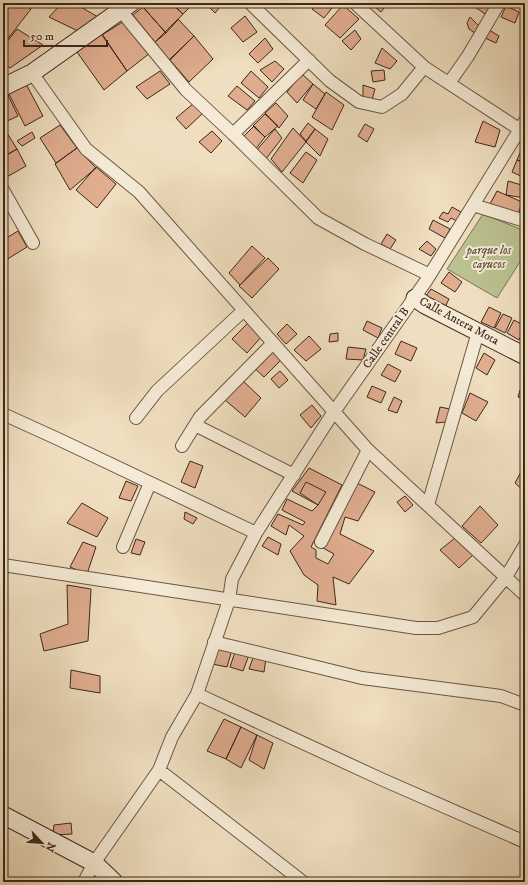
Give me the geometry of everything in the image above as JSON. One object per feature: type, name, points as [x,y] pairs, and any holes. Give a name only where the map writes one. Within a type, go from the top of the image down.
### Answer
[{"type":"main road","points":[[6,82],[32,73],[126,7]]},
{"type":"main road","name":"Calle Antera Mota","points":[[414,298],[525,356]]},
{"type":"main road","points":[[3,815],[94,863],[114,882]]},
{"type":"street","points":[[250,3],[330,81],[359,102],[382,107],[402,94],[424,67]]},
{"type":"street","points":[[354,3],[424,67],[523,127]]},
{"type":"street","points":[[449,83],[468,56],[499,3]]},
{"type":"street","points":[[126,7],[186,90],[318,218],[365,244],[430,275]]},
{"type":"street","points":[[232,133],[233,134],[309,60]]},
{"type":"street","points":[[32,73],[86,149],[139,192],[368,450],[525,595]]},
{"type":"street","name":"Calle central B","points":[[84,882],[94,863],[159,770],[172,737],[197,694],[228,600],[232,579],[256,533],[331,416],[430,275],[523,127]]},
{"type":"street","points":[[3,190],[33,243]]},
{"type":"street","points":[[473,205],[525,221]]},
{"type":"street","points":[[136,418],[157,391],[244,310]]},
{"type":"street","points":[[428,505],[478,332]]},
{"type":"street","points":[[182,446],[200,417],[273,343]]},
{"type":"street","points":[[3,414],[256,533]]},
{"type":"street","points":[[195,424],[294,475]]},
{"type":"street","points":[[321,542],[368,450]]},
{"type":"street","points":[[123,547],[150,483]]},
{"type":"street","points":[[3,565],[416,628],[438,628],[473,617],[506,577],[525,545]]},
{"type":"street","points":[[214,642],[362,678],[501,696],[525,706]]},
{"type":"street","points":[[197,694],[381,779],[525,842]]},
{"type":"street","points":[[159,770],[303,882]]},
{"type":"green space","name":"parque los cayucos","points":[[483,214],[525,231],[525,254],[497,298],[447,269]]},
{"type":"building","points":[[4,3],[23,3],[31,9],[3,45]]},
{"type":"building","points":[[62,3],[74,3],[98,17],[80,32],[49,17]]},
{"type":"building","points":[[148,3],[171,3],[183,14],[166,33],[143,7]]},
{"type":"building","points":[[171,3],[194,3],[183,14]]},
{"type":"building","points":[[205,3],[223,3],[215,13]]},
{"type":"building","points":[[316,3],[325,3],[332,8],[324,18],[312,9]]},
{"type":"building","points":[[370,3],[388,3],[381,12]]},
{"type":"building","points":[[477,3],[492,3],[485,14],[475,7]]},
{"type":"building","points":[[343,5],[359,19],[340,38],[325,25]]},
{"type":"building","points":[[506,6],[519,12],[515,23],[501,17]]},
{"type":"building","points":[[143,7],[166,33],[155,42],[133,15]]},
{"type":"building","points":[[245,16],[257,32],[243,42],[231,28]]},
{"type":"building","points":[[470,17],[479,26],[476,34],[469,29],[467,23]]},
{"type":"building","points":[[178,19],[194,36],[169,60],[155,42]]},
{"type":"building","points":[[124,21],[150,53],[127,71],[102,35]]},
{"type":"building","points":[[17,29],[43,45],[10,68],[3,64],[3,47]]},
{"type":"building","points":[[355,30],[361,39],[351,50],[342,41]]},
{"type":"building","points":[[489,30],[499,36],[496,43],[485,38]]},
{"type":"building","points":[[102,34],[127,71],[104,90],[77,52]]},
{"type":"building","points":[[194,36],[213,59],[189,82],[170,60]]},
{"type":"building","points":[[265,38],[273,49],[258,63],[249,54]]},
{"type":"building","points":[[382,48],[397,61],[390,69],[375,63]]},
{"type":"building","points":[[275,61],[284,69],[272,82],[260,70]]},
{"type":"building","points":[[384,70],[385,80],[373,82],[371,71]]},
{"type":"building","points":[[160,71],[170,84],[147,99],[136,87]]},
{"type":"building","points":[[251,71],[268,87],[259,98],[241,83]]},
{"type":"building","points":[[302,74],[313,84],[297,103],[287,92]]},
{"type":"building","points":[[26,84],[43,116],[25,126],[9,94]]},
{"type":"building","points":[[313,84],[325,94],[316,109],[303,100]]},
{"type":"building","points":[[363,85],[375,89],[372,100],[363,98]]},
{"type":"building","points":[[237,86],[255,101],[247,110],[228,96]]},
{"type":"building","points":[[326,92],[344,105],[332,130],[312,117]]},
{"type":"building","points":[[7,93],[18,116],[3,123],[3,95]]},
{"type":"building","points":[[194,103],[203,113],[186,129],[176,118]]},
{"type":"building","points":[[276,103],[288,116],[279,128],[265,113]]},
{"type":"building","points":[[265,114],[278,126],[265,137],[253,126]]},
{"type":"building","points":[[483,121],[500,130],[495,147],[475,142]]},
{"type":"building","points":[[308,123],[315,129],[306,141],[300,134]]},
{"type":"building","points":[[365,124],[374,129],[367,142],[358,136]]},
{"type":"building","points":[[60,125],[77,148],[56,163],[40,138]]},
{"type":"building","points":[[254,126],[265,137],[255,150],[243,137]]},
{"type":"building","points":[[293,128],[306,142],[282,172],[271,159]]},
{"type":"building","points":[[275,129],[282,138],[266,159],[256,151]]},
{"type":"building","points":[[315,129],[328,139],[320,156],[306,142]]},
{"type":"building","points":[[212,131],[222,141],[211,153],[199,142]]},
{"type":"building","points":[[32,132],[35,138],[22,146],[17,141]]},
{"type":"building","points":[[7,133],[17,149],[3,157],[3,135]]},
{"type":"building","points":[[524,143],[525,144],[525,162],[517,160]]},
{"type":"building","points":[[77,148],[96,168],[70,190],[55,164]]},
{"type":"building","points":[[17,149],[26,166],[5,178],[3,174],[3,157]]},
{"type":"building","points":[[306,152],[317,160],[303,183],[290,173]]},
{"type":"building","points":[[517,160],[525,163],[525,178],[512,172]]},
{"type":"building","points":[[96,167],[116,184],[97,208],[76,190]]},
{"type":"building","points":[[508,181],[525,186],[525,198],[506,195]]},
{"type":"building","points":[[497,191],[522,202],[518,215],[490,204]]},
{"type":"building","points":[[452,207],[461,212],[457,221],[451,218],[448,222],[439,218],[443,212],[448,214]]},
{"type":"building","points":[[433,220],[450,229],[445,238],[429,229]]},
{"type":"building","points":[[18,231],[27,247],[6,260],[3,256],[3,240]]},
{"type":"building","points":[[387,234],[396,240],[390,249],[381,244]]},
{"type":"building","points":[[427,241],[436,249],[431,256],[419,249]]},
{"type":"building","points":[[252,246],[265,258],[240,285],[229,273]]},
{"type":"building","points":[[268,258],[279,269],[252,298],[239,286]]},
{"type":"building","points":[[449,272],[462,282],[455,292],[441,283]]},
{"type":"building","points":[[431,289],[449,299],[445,307],[426,296]]},
{"type":"building","points":[[489,307],[501,313],[494,328],[481,322]]},
{"type":"building","points":[[503,314],[512,318],[505,333],[495,328]]},
{"type":"building","points":[[514,320],[525,326],[519,340],[507,333]]},
{"type":"building","points":[[367,321],[382,328],[378,338],[363,330]]},
{"type":"building","points":[[249,322],[263,335],[247,353],[232,339]]},
{"type":"building","points":[[287,324],[297,334],[286,344],[277,334]]},
{"type":"building","points":[[338,333],[338,341],[329,342],[330,334]]},
{"type":"building","points":[[309,336],[321,349],[306,361],[294,350]]},
{"type":"building","points":[[401,341],[417,348],[411,361],[395,354]]},
{"type":"building","points":[[348,347],[366,349],[363,360],[346,359]]},
{"type":"building","points":[[272,348],[282,359],[264,377],[252,366]]},
{"type":"building","points":[[484,353],[495,360],[487,375],[476,368]]},
{"type":"building","points":[[388,364],[401,371],[395,382],[381,375]]},
{"type":"building","points":[[280,371],[288,380],[279,388],[271,379]]},
{"type":"building","points":[[242,380],[261,398],[245,417],[225,400]]},
{"type":"building","points":[[372,386],[386,392],[381,403],[367,397]]},
{"type":"building","points":[[520,390],[525,392],[525,399],[518,397]]},
{"type":"building","points":[[470,393],[488,402],[476,421],[462,413]]},
{"type":"building","points":[[394,397],[402,401],[397,413],[388,410]]},
{"type":"building","points":[[312,405],[321,416],[311,428],[300,415]]},
{"type":"building","points":[[440,407],[450,409],[446,422],[436,423]]},
{"type":"building","points":[[190,461],[203,466],[195,488],[181,482]]},
{"type":"building","points":[[309,468],[342,485],[311,547],[316,550],[316,558],[328,564],[334,554],[323,548],[357,483],[375,492],[358,521],[345,517],[340,534],[374,551],[349,584],[333,577],[336,605],[317,601],[318,585],[304,575],[290,551],[304,536],[289,525],[286,535],[271,526],[278,514],[303,525],[305,522],[282,510],[287,499],[312,511],[318,505],[292,491]]},
{"type":"building","points":[[522,470],[525,472],[525,492],[515,483]]},
{"type":"building","points":[[126,481],[138,486],[131,501],[119,498]]},
{"type":"building","points":[[306,482],[326,492],[318,505],[300,493]]},
{"type":"building","points":[[405,496],[413,505],[405,512],[397,502]]},
{"type":"building","points":[[82,503],[108,518],[97,537],[67,523]]},
{"type":"building","points":[[480,506],[498,525],[481,543],[462,526]]},
{"type":"building","points":[[185,512],[197,518],[193,524],[184,519]]},
{"type":"building","points":[[268,537],[281,544],[278,555],[262,546]]},
{"type":"building","points":[[455,538],[473,555],[459,568],[440,550]]},
{"type":"building","points":[[136,539],[145,542],[140,555],[131,553]]},
{"type":"building","points":[[83,542],[96,547],[87,574],[70,567]]},
{"type":"building","points":[[67,585],[91,589],[88,641],[44,651],[40,634],[68,624]]},
{"type":"building","points":[[216,647],[232,650],[227,667],[212,664]]},
{"type":"building","points":[[235,652],[249,655],[243,671],[230,667]]},
{"type":"building","points":[[254,655],[266,658],[264,672],[249,669]]},
{"type":"building","points":[[71,670],[100,676],[100,693],[70,688]]},
{"type":"building","points":[[224,719],[241,727],[226,759],[207,751]]},
{"type":"building","points":[[241,727],[257,735],[241,768],[226,759]]},
{"type":"building","points":[[257,735],[273,743],[264,769],[249,760]]},
{"type":"building","points":[[71,823],[72,834],[53,835],[54,825]]}]
